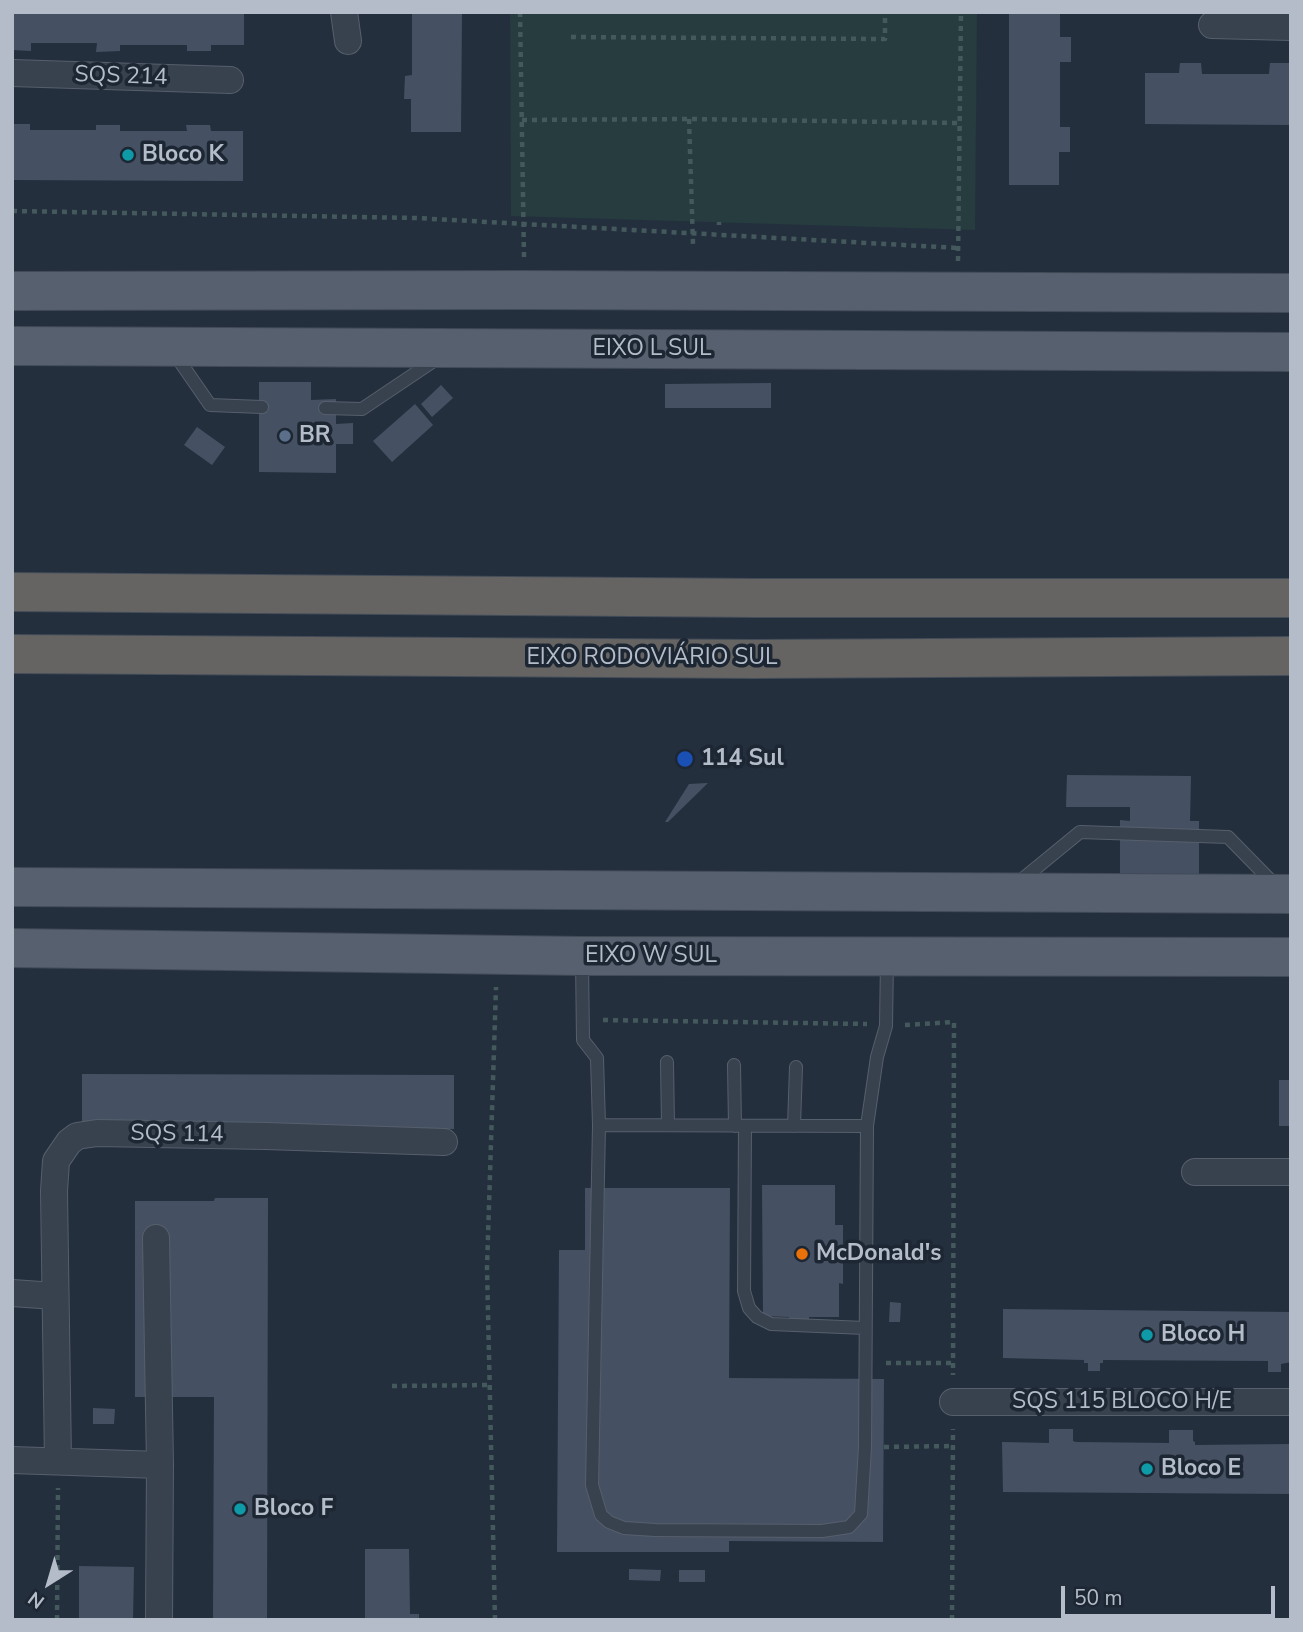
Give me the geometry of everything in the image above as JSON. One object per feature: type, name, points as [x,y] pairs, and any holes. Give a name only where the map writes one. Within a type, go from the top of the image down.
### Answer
[{"type":"highway","points":[[12,592],[756,598],[1291,598]]},
{"type":"highway","name":"EIXO RODOVIÁRIO SUL","points":[[12,654],[738,659],[1291,656]]},
{"type":"main road","points":[[12,290],[1291,293]]},
{"type":"main road","name":"EIXO L SUL","points":[[12,346],[1291,352]]},
{"type":"main road","points":[[12,887],[1288,894]]},
{"type":"main road","name":"EIXO W SUL","points":[[12,948],[582,956],[1291,957]]},
{"type":"street","points":[[344,12],[348,41]]},
{"type":"street","points":[[1212,25],[1291,27]]},
{"type":"street","name":"SQS 214","points":[[12,74],[230,80]]},
{"type":"street","name":"SQS 114","points":[[58,1461],[54,1191],[56,1161],[63,1147],[77,1136],[97,1133],[444,1142]]},
{"type":"street","points":[[1195,1172],[1291,1172]]},
{"type":"street","points":[[156,1238],[160,1465],[159,1620]]},
{"type":"street","points":[[12,1293],[55,1296]]},
{"type":"street","name":"SQS 115 BLOCO H/E","points":[[953,1402],[1291,1402]]},
{"type":"street","points":[[12,1460],[160,1465]]},
{"type":"lane","points":[[170,347],[210,405],[262,407]]},
{"type":"lane","points":[[325,408],[362,409],[452,348]]},
{"type":"lane","points":[[1005,894],[1080,832],[1228,837],[1288,894]]},
{"type":"lane","points":[[582,956],[583,1040],[597,1058],[599,1125],[593,1485],[601,1515],[609,1522],[624,1528],[822,1531],[849,1527],[861,1514],[864,1456],[867,1126],[877,1057],[886,1026],[887,956]]},
{"type":"lane","points":[[667,1062],[668,1125]]},
{"type":"lane","points":[[734,1065],[740,1126],[744,1291],[749,1308],[757,1317],[771,1324],[865,1328]]},
{"type":"lane","points":[[794,1126],[796,1067]]},
{"type":"lane","points":[[599,1125],[867,1126]]},
{"type":"path","points":[[520,12],[524,290]]},
{"type":"path","points":[[571,37],[884,39],[885,12]]},
{"type":"path","points":[[957,293],[961,12]]},
{"type":"path","points":[[522,120],[690,119],[959,123]]},
{"type":"path","points":[[690,119],[693,244]]},
{"type":"path","points":[[12,211],[416,218],[958,248]]},
{"type":"path","points":[[494,955],[496,998],[486,1268],[495,1620]]},
{"type":"path","points":[[599,1030],[599,1020],[875,1024]]},
{"type":"path","points":[[905,1025],[954,1022],[952,1620]]},
{"type":"path","points":[[878,1363],[953,1363]]},
{"type":"path","points":[[392,1386],[489,1385]]},
{"type":"path","points":[[883,1447],[953,1446]]},
{"type":"path","points":[[57,1620],[58,1461]]},
{"type":"green space","points":[[510,12],[977,12],[975,230],[511,216]]},
{"type":"building","points":[[12,12],[244,12],[244,45],[211,45],[211,51],[187,51],[187,45],[120,45],[120,51],[96,52],[97,43],[31,43],[31,51],[12,50]]},
{"type":"building","points":[[412,12],[462,12],[461,132],[411,132],[411,99],[404,99],[405,76],[412,75]]},
{"type":"building","points":[[1009,12],[1060,12],[1060,37],[1071,37],[1071,62],[1060,62],[1060,127],[1070,127],[1070,152],[1059,152],[1059,185],[1009,185]]},
{"type":"building","points":[[1180,63],[1201,63],[1202,74],[1269,74],[1270,63],[1291,63],[1291,125],[1145,124],[1145,73],[1179,73]]},
{"type":"building","name":"Bloco K","points":[[12,124],[30,124],[30,130],[96,130],[96,125],[120,125],[120,131],[187,131],[186,125],[210,125],[211,131],[243,131],[243,181],[12,180]]},
{"type":"building","name":"BR","points":[[259,382],[311,382],[311,400],[336,399],[336,424],[353,423],[353,444],[336,444],[336,473],[259,472]]},
{"type":"building","points":[[771,383],[771,408],[665,408],[665,384]]},
{"type":"building","points":[[441,385],[453,398],[432,417],[421,404]]},
{"type":"building","points":[[415,404],[433,425],[392,462],[373,441]]},
{"type":"building","points":[[197,427],[225,447],[212,465],[184,445]]},
{"type":"building","points":[[1067,775],[1191,776],[1190,821],[1199,821],[1199,874],[1120,874],[1120,820],[1130,821],[1130,807],[1066,807]]},
{"type":"building","points":[[708,783],[668,822],[665,822],[689,784]]},
{"type":"building","points":[[82,1074],[454,1075],[454,1129],[82,1128]]},
{"type":"building","points":[[1279,1080],[1291,1080],[1291,1126],[1279,1126]]},
{"type":"building","name":"McDonald's","points":[[762,1185],[835,1185],[835,1225],[843,1225],[843,1284],[839,1283],[839,1317],[809,1317],[809,1325],[789,1325],[789,1317],[763,1316]]},
{"type":"building","points":[[585,1188],[730,1188],[729,1378],[884,1379],[883,1542],[729,1541],[729,1552],[557,1552],[559,1250],[585,1250]]},
{"type":"building","name":"Bloco F","points":[[215,1198],[268,1198],[267,1620],[213,1620],[214,1397],[135,1397],[135,1201],[214,1201]]},
{"type":"building","points":[[890,1302],[901,1303],[900,1322],[889,1322]]},
{"type":"building","name":"Bloco H","points":[[1003,1309],[1291,1312],[1291,1362],[1281,1364],[1281,1372],[1268,1372],[1268,1361],[1103,1360],[1103,1363],[1100,1363],[1100,1371],[1088,1371],[1088,1363],[1084,1363],[1084,1360],[1003,1358]]},
{"type":"building","points":[[93,1408],[115,1409],[114,1424],[93,1424]]},
{"type":"building","name":"Bloco E","points":[[1049,1429],[1073,1429],[1073,1441],[1076,1442],[1169,1443],[1169,1430],[1193,1430],[1195,1445],[1291,1444],[1291,1494],[1003,1492],[1002,1442],[1049,1443]]},
{"type":"building","points":[[365,1549],[409,1549],[410,1614],[419,1614],[419,1620],[365,1620]]},
{"type":"building","points":[[79,1566],[134,1567],[133,1620],[79,1620]]},
{"type":"building","points":[[629,1569],[661,1570],[660,1581],[629,1580]]},
{"type":"building","points":[[679,1570],[705,1570],[705,1582],[679,1582]]},
{"type":"place","name":"Bloco K","points":[[128,155]]},
{"type":"place","name":"BR","points":[[285,436]]},
{"type":"place","name":"114 Sul","points":[[685,759]]},
{"type":"place","name":"McDonald's","points":[[802,1254]]},
{"type":"place","name":"Bloco H","points":[[1147,1335]]},
{"type":"place","name":"Bloco E","points":[[1147,1469]]},
{"type":"place","name":"Bloco F","points":[[240,1509]]}]
